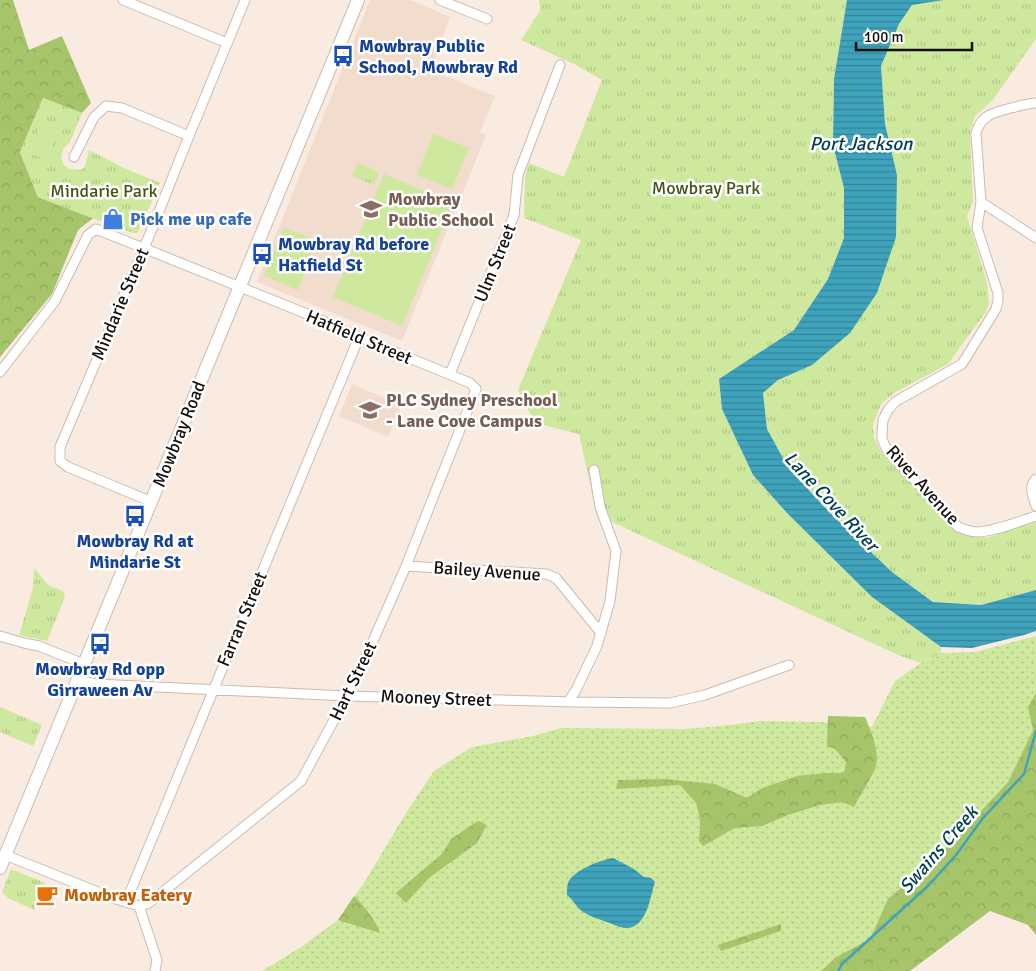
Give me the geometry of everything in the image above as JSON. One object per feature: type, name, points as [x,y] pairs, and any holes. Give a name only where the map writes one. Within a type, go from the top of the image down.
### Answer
[{"type":"main road","name":"Mowbray Road","points":[[0,868],[358,0]]},
{"type":"street","points":[[123,0],[227,43]]},
{"type":"street","name":"Mindarie Street","points":[[152,502],[68,467],[60,461],[60,447],[152,229],[245,0]]},
{"type":"street","points":[[440,0],[487,19]]},
{"type":"street","name":"Ulm Street","points":[[450,374],[514,215],[518,175],[560,65]]},
{"type":"street","name":"River Avenue","points":[[1036,103],[991,114],[982,120],[976,137],[981,202],[977,228],[998,293],[996,309],[962,364],[891,406],[883,420],[882,433],[882,439],[887,450],[958,526],[976,532],[987,531],[1036,516]]},
{"type":"street","points":[[74,157],[94,117],[106,106],[122,108],[189,136]]},
{"type":"street","points":[[981,202],[1036,238]]},
{"type":"street","name":"Hatfield Street","points":[[0,372],[55,301],[88,235],[96,229],[450,374],[470,383],[476,389]]},
{"type":"street","name":"Farran Street","points":[[126,902],[359,337]]},
{"type":"street","name":"Hart Street","points":[[140,906],[149,903],[163,893],[301,781],[362,666],[406,566],[476,389]]},
{"type":"street","points":[[568,702],[576,690],[597,646],[610,601],[616,551],[600,507],[594,470]]},
{"type":"street","points":[[1036,479],[1032,482],[1031,490],[1036,506]]},
{"type":"street","name":"Bailey Avenue","points":[[406,566],[546,574],[556,578],[601,633]]},
{"type":"street","points":[[0,636],[40,646],[84,664]]},
{"type":"street","name":"Mooney Street","points":[[77,679],[96,684],[347,696],[670,703],[705,695],[789,665]]},
{"type":"street","points":[[5,855],[114,898],[140,906],[157,960],[155,971]]},
{"type":"shaded area","name":"Mowbray Public School","points":[[370,0],[410,0],[450,17],[431,70],[495,96],[480,132],[486,135],[402,341],[257,282]]},
{"type":"shaded area","name":"PLC Sydney Preschool - Lane Cove Campus","points":[[352,384],[402,405],[388,437],[339,416]]},
{"type":"green space","points":[[0,0],[13,0],[29,50],[62,36],[91,103],[82,113],[43,98],[20,152],[38,197],[93,218],[78,230],[52,294],[0,357]]},
{"type":"green space","name":"Mowbray Park","points":[[539,0],[847,0],[834,79],[833,145],[844,188],[844,238],[828,279],[794,330],[719,379],[722,409],[753,475],[787,513],[872,597],[941,647],[941,653],[921,663],[898,655],[597,515],[579,434],[535,423],[518,390],[581,240],[524,218],[525,177],[529,163],[564,177],[602,80],[574,64],[521,40],[540,11]]},
{"type":"green space","points":[[944,0],[1036,0],[1036,39],[992,101],[975,116],[970,131],[973,201],[967,216],[987,283],[989,304],[985,313],[948,364],[894,393],[881,404],[873,424],[874,438],[881,452],[956,530],[986,538],[1036,521],[1036,590],[981,605],[934,602],[892,572],[833,516],[789,469],[767,429],[763,393],[778,380],[812,365],[896,237],[897,175],[885,124],[881,66],[899,24],[912,5]]},
{"type":"green space","name":"Mindarie Park","points":[[43,98],[82,113],[70,142],[63,149],[61,158],[64,165],[69,169],[80,170],[85,167],[89,150],[124,168],[160,183],[137,233],[38,197],[20,152]]},
{"type":"green space","points":[[41,125],[58,132],[47,160],[29,152]]},
{"type":"green space","points":[[433,134],[469,148],[452,189],[417,175]]},
{"type":"green space","points":[[358,163],[377,171],[378,175],[374,185],[352,176]]},
{"type":"green space","points":[[384,174],[453,203],[402,326],[333,297]]},
{"type":"green space","points":[[284,228],[317,241],[298,290],[264,276]]},
{"type":"green space","points":[[34,568],[48,585],[63,591],[65,597],[47,641],[19,635],[33,588]]},
{"type":"green space","points":[[1036,636],[1036,729],[1033,730],[1008,782],[938,857],[889,899],[870,939],[836,957],[821,971],[262,971],[301,947],[338,920],[364,883],[434,771],[472,747],[533,736],[561,728],[684,729],[761,721],[822,722],[872,727],[895,681],[921,663],[941,653],[975,652]]},
{"type":"green space","points":[[1036,693],[1036,935],[1028,925],[990,911],[910,971],[821,971],[836,957],[870,939],[888,899],[938,857],[1008,782],[1033,730],[1028,707]]},
{"type":"green space","points":[[0,707],[42,725],[33,746],[0,732]]},
{"type":"green space","points":[[828,716],[865,717],[876,750],[877,763],[875,769],[854,807],[843,802],[820,805],[762,826],[735,828],[703,846],[699,841],[700,823],[697,804],[680,785],[616,789],[618,780],[664,779],[715,784],[747,798],[762,788],[797,776],[844,773],[846,762],[835,749],[827,746]]},
{"type":"green space","points":[[478,821],[487,825],[477,843],[429,878],[406,903],[396,893],[442,854],[451,839]]},
{"type":"green space","points":[[11,869],[45,883],[34,910],[8,898],[2,892]]},
{"type":"green space","points":[[354,896],[369,913],[380,933],[338,920]]},
{"type":"green space","points":[[781,924],[781,931],[721,951],[718,945]]},
{"type":"water","name":"Port Jackson","points":[[847,0],[944,0],[912,5],[899,24],[881,66],[885,124],[897,175],[896,237],[877,293],[850,333],[812,365],[778,380],[763,393],[767,429],[789,469],[833,516],[892,572],[933,602],[981,605],[1036,590],[1036,631],[972,648],[941,647],[872,597],[787,513],[753,475],[722,409],[719,379],[794,330],[828,279],[844,238],[844,188],[833,145],[834,79]]},
{"type":"water","points":[[613,858],[655,882],[646,911],[639,923],[633,927],[621,927],[594,918],[580,909],[567,895],[568,883],[575,874],[595,863]]},
{"type":"waterway","name":"Swains Creek","points":[[838,971],[842,964],[929,885],[956,855],[983,818],[1024,774],[1036,731]]},
{"type":"place","name":"Mowbray Public School, Mowbray Rd","points":[[343,56]]},
{"type":"place","name":"Mowbray Public School","points":[[371,209]]},
{"type":"place","name":"Pick me up cafe","points":[[113,219]]},
{"type":"place","name":"Mowbray Rd before Hatfield St","points":[[262,254]]},
{"type":"place","name":"PLC Sydney Preschool - Lane Cove Campus","points":[[370,410]]},
{"type":"place","name":"Mowbray Rd at Mindarie St","points":[[135,516]]},
{"type":"place","name":"Mowbray Rd opp Girraween Av","points":[[100,644]]},
{"type":"place","name":"Mowbray Eatery","points":[[47,895]]},
{"type":"water label","name":"Lane Cove River","points":[[832,501]]}]
